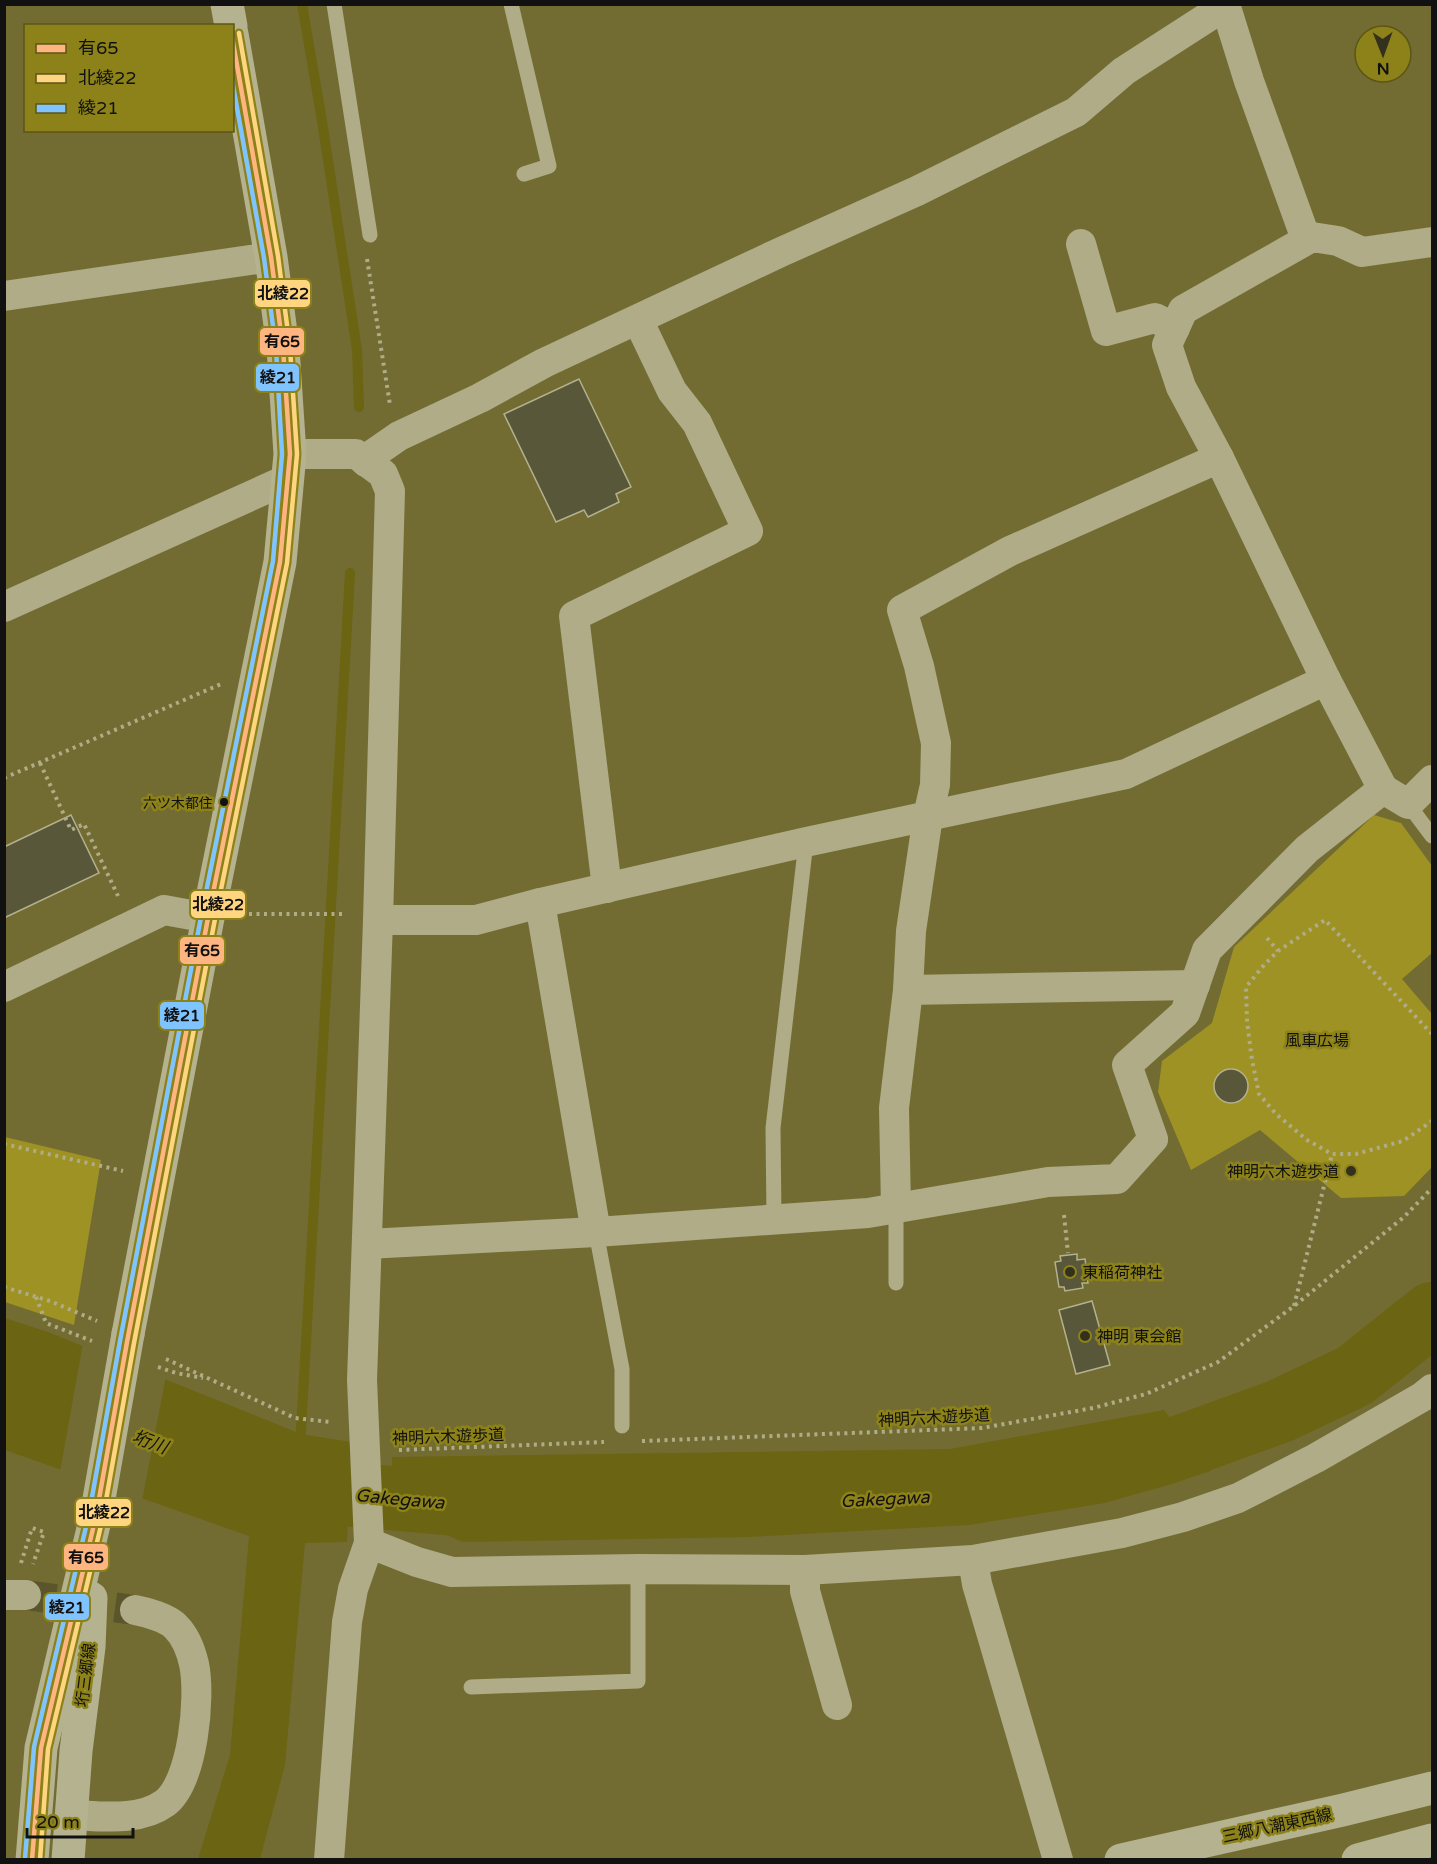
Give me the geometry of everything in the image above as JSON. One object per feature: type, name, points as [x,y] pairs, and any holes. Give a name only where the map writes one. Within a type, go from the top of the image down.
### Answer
[{"type":"street","points":[[227,4],[231,24]]},
{"type":"street","points":[[4,608],[289,466],[361,458],[373,454],[399,436],[480,398],[544,363],[781,252],[917,192],[1076,112],[1124,71],[1225,5],[1249,81],[1306,239]]},
{"type":"street","points":[[96,1516],[116,1329],[208,918],[280,562],[289,466],[284,348],[271,257],[234,45]]},
{"type":"street","points":[[1395,796],[1326,680],[1219,458],[1181,387],[1167,345],[1183,310],[1306,239],[1312,237],[1338,241],[1362,252],[1432,242]]},
{"type":"street","points":[[1081,244],[1106,331],[1155,318],[1174,328]]},
{"type":"street","points":[[4,296],[271,257]]},
{"type":"street","points":[[607,888],[574,616],[748,531],[697,423],[672,391],[638,320]]},
{"type":"street","points":[[329,1860],[347,1622],[353,1589],[369,1543],[362,1380],[390,491],[383,474],[361,458]]},
{"type":"street","points":[[896,1208],[894,1108],[908,990],[911,931],[928,816],[935,785],[936,743],[919,666],[902,610],[1010,551],[1219,458]]},
{"type":"street","points":[[378,920],[476,920],[540,903],[806,842],[1126,774],[1326,680]]},
{"type":"street","points":[[367,1244],[596,1232],[868,1213],[1048,1182],[1118,1179],[1152,1139],[1127,1065],[1185,1013],[1207,950],[1307,849],[1395,796],[1432,780]]},
{"type":"street","points":[[540,903],[596,1232]]},
{"type":"street","points":[[4,987],[164,910],[208,918]]},
{"type":"street","points":[[908,990],[1195,985]]},
{"type":"street","points":[[369,1543],[417,1562],[453,1572],[638,1569],[805,1570],[973,1560],[1122,1533],[1183,1517],[1238,1498],[1429,1400]]},
{"type":"street","name":"垳三郷線","points":[[68,1860],[76,1751],[89,1647],[96,1516]]},
{"type":"street","name":"垳三郷線","points":[[33,1860],[41,1748],[96,1516]]},
{"type":"street","points":[[973,1560],[977,1584],[1058,1860]]},
{"type":"street","points":[[805,1570],[805,1591],[837,1705]]},
{"type":"street","points":[[71,1815],[144,1814],[166,1802],[182,1781],[192,1741],[196,1711],[194,1667],[190,1648],[176,1626],[149,1613],[135,1610]]},
{"type":"street","name":"三郷八潮東西線","points":[[1121,1860],[1432,1788]]},
{"type":"street","points":[[1358,1860],[1432,1840]]},
{"type":"lane","points":[[334,4],[370,235]]},
{"type":"lane","points":[[511,4],[549,166],[524,174]]},
{"type":"lane","points":[[1395,796],[1432,836]]},
{"type":"lane","points":[[774,1220],[773,1128],[806,842]]},
{"type":"lane","points":[[896,1208],[896,1283]]},
{"type":"lane","points":[[596,1232],[622,1369],[622,1426]]},
{"type":"lane","points":[[471,1687],[638,1681],[638,1569]]},
{"type":"path","points":[[370,235],[365,244],[391,407],[399,436]]},
{"type":"path","points":[[4,778],[222,684]]},
{"type":"path","points":[[40,762],[71,830],[84,824],[123,905]]},
{"type":"path","points":[[249,914],[347,914]]},
{"type":"path","points":[[1432,1034],[1325,920],[1278,951],[1264,964],[1246,987],[1251,1060],[1259,1094],[1283,1121],[1307,1140],[1332,1154],[1356,1154],[1402,1141],[1432,1121]]},
{"type":"path","points":[[4,1144],[133,1173]]},
{"type":"path","points":[[1294,1306],[1332,1154]]},
{"type":"path","name":"神明六木遊歩道","points":[[641,1441],[982,1428],[1092,1408],[1146,1394],[1218,1362],[1294,1306],[1404,1217],[1432,1188]]},
{"type":"path","points":[[1065,1229],[1068,1253]]},
{"type":"path","points":[[4,1287],[50,1302],[116,1329]]},
{"type":"path","points":[[36,1297],[46,1323],[68,1332]]},
{"type":"path","points":[[166,1359],[295,1418],[319,1421]]},
{"type":"path","points":[[176,1373],[210,1379]]},
{"type":"path","name":"神明六木遊歩道","points":[[365,1451],[607,1442]]},
{"type":"path","points":[[32,1528],[44,1532],[20,1583],[32,1528]]},
{"type":"green space","name":"風車広場","points":[[1374,815],[1401,823],[1432,866],[1432,953],[1402,979],[1432,1014],[1432,1167],[1404,1196],[1341,1198],[1260,1130],[1191,1170],[1158,1092],[1162,1061],[1212,1023],[1234,947]]},
{"type":"green space","points":[[5,1137],[101,1160],[74,1325],[5,1302]]},
{"type":"water","name":"垳川","points":[[5,1318],[48,1332],[301,1434],[351,1442],[347,1542],[305,1543],[285,1765],[260,1859],[198,1859],[230,1755],[249,1536],[5,1450]]},
{"type":"water","points":[[1164,1410],[1211,1471],[1105,1503],[969,1525],[750,1537],[463,1542],[391,1511],[392,1457],[950,1449]]},
{"type":"pier","points":[[83,1343],[166,1376],[142,1501],[60,1472]]},
{"type":"building","points":[[579,379],[631,487],[616,494],[619,502],[588,517],[584,510],[556,522],[504,414]]},
{"type":"building","points":[[71,815],[99,873],[4,918],[4,847]]},
{"type":"building","points":[[1231,1069],[1243,1074],[1248,1086],[1243,1098],[1231,1103],[1219,1098],[1214,1086],[1219,1074]]},
{"type":"building","points":[[1077,1254],[1077,1260],[1085,1259],[1088,1283],[1082,1283],[1083,1288],[1065,1291],[1064,1287],[1059,1287],[1055,1262],[1061,1261],[1060,1256]]},
{"type":"building","points":[[1092,1301],[1110,1365],[1076,1374],[1059,1310]]},
{"type":"waterway","points":[[302,4],[357,350],[359,407]]},
{"type":"waterway","points":[[300,1448],[350,573]]},
{"type":"waterway","name":"Gakegawa","points":[[1105,1469],[1164,1453],[1280,1411],[1354,1376],[1432,1314]]},
{"type":"waterway","name":"Gakegawa","points":[[262,1479],[297,1490],[480,1506]]},
{"type":"tunnel","points":[[26,1595],[135,1610]]},
{"type":"transit line","name":"北綾22","points":[[40,1860],[48,1749],[103,1517],[215,919],[287,563],[297,454],[290,348],[278,256],[239,33]]},
{"type":"transit line","name":"有65","points":[[32,1860],[41,1748],[96,1516],[208,918],[280,562],[290,454],[283,348],[271,257],[234,48]]},
{"type":"transit line","name":"綾21","points":[[25,1859],[34,1747],[89,1514],[201,917],[273,561],[282,454],[276,349],[264,258],[234,91]]},
{"type":"place","name":"六ツ木都住","points":[[224,802]]},
{"type":"place","name":"神明六木遊歩道","points":[[1351,1171]]},
{"type":"place","name":"東稲荷神社","points":[[1070,1272]]},
{"type":"place","name":"神明 東会館","points":[[1085,1336]]}]
